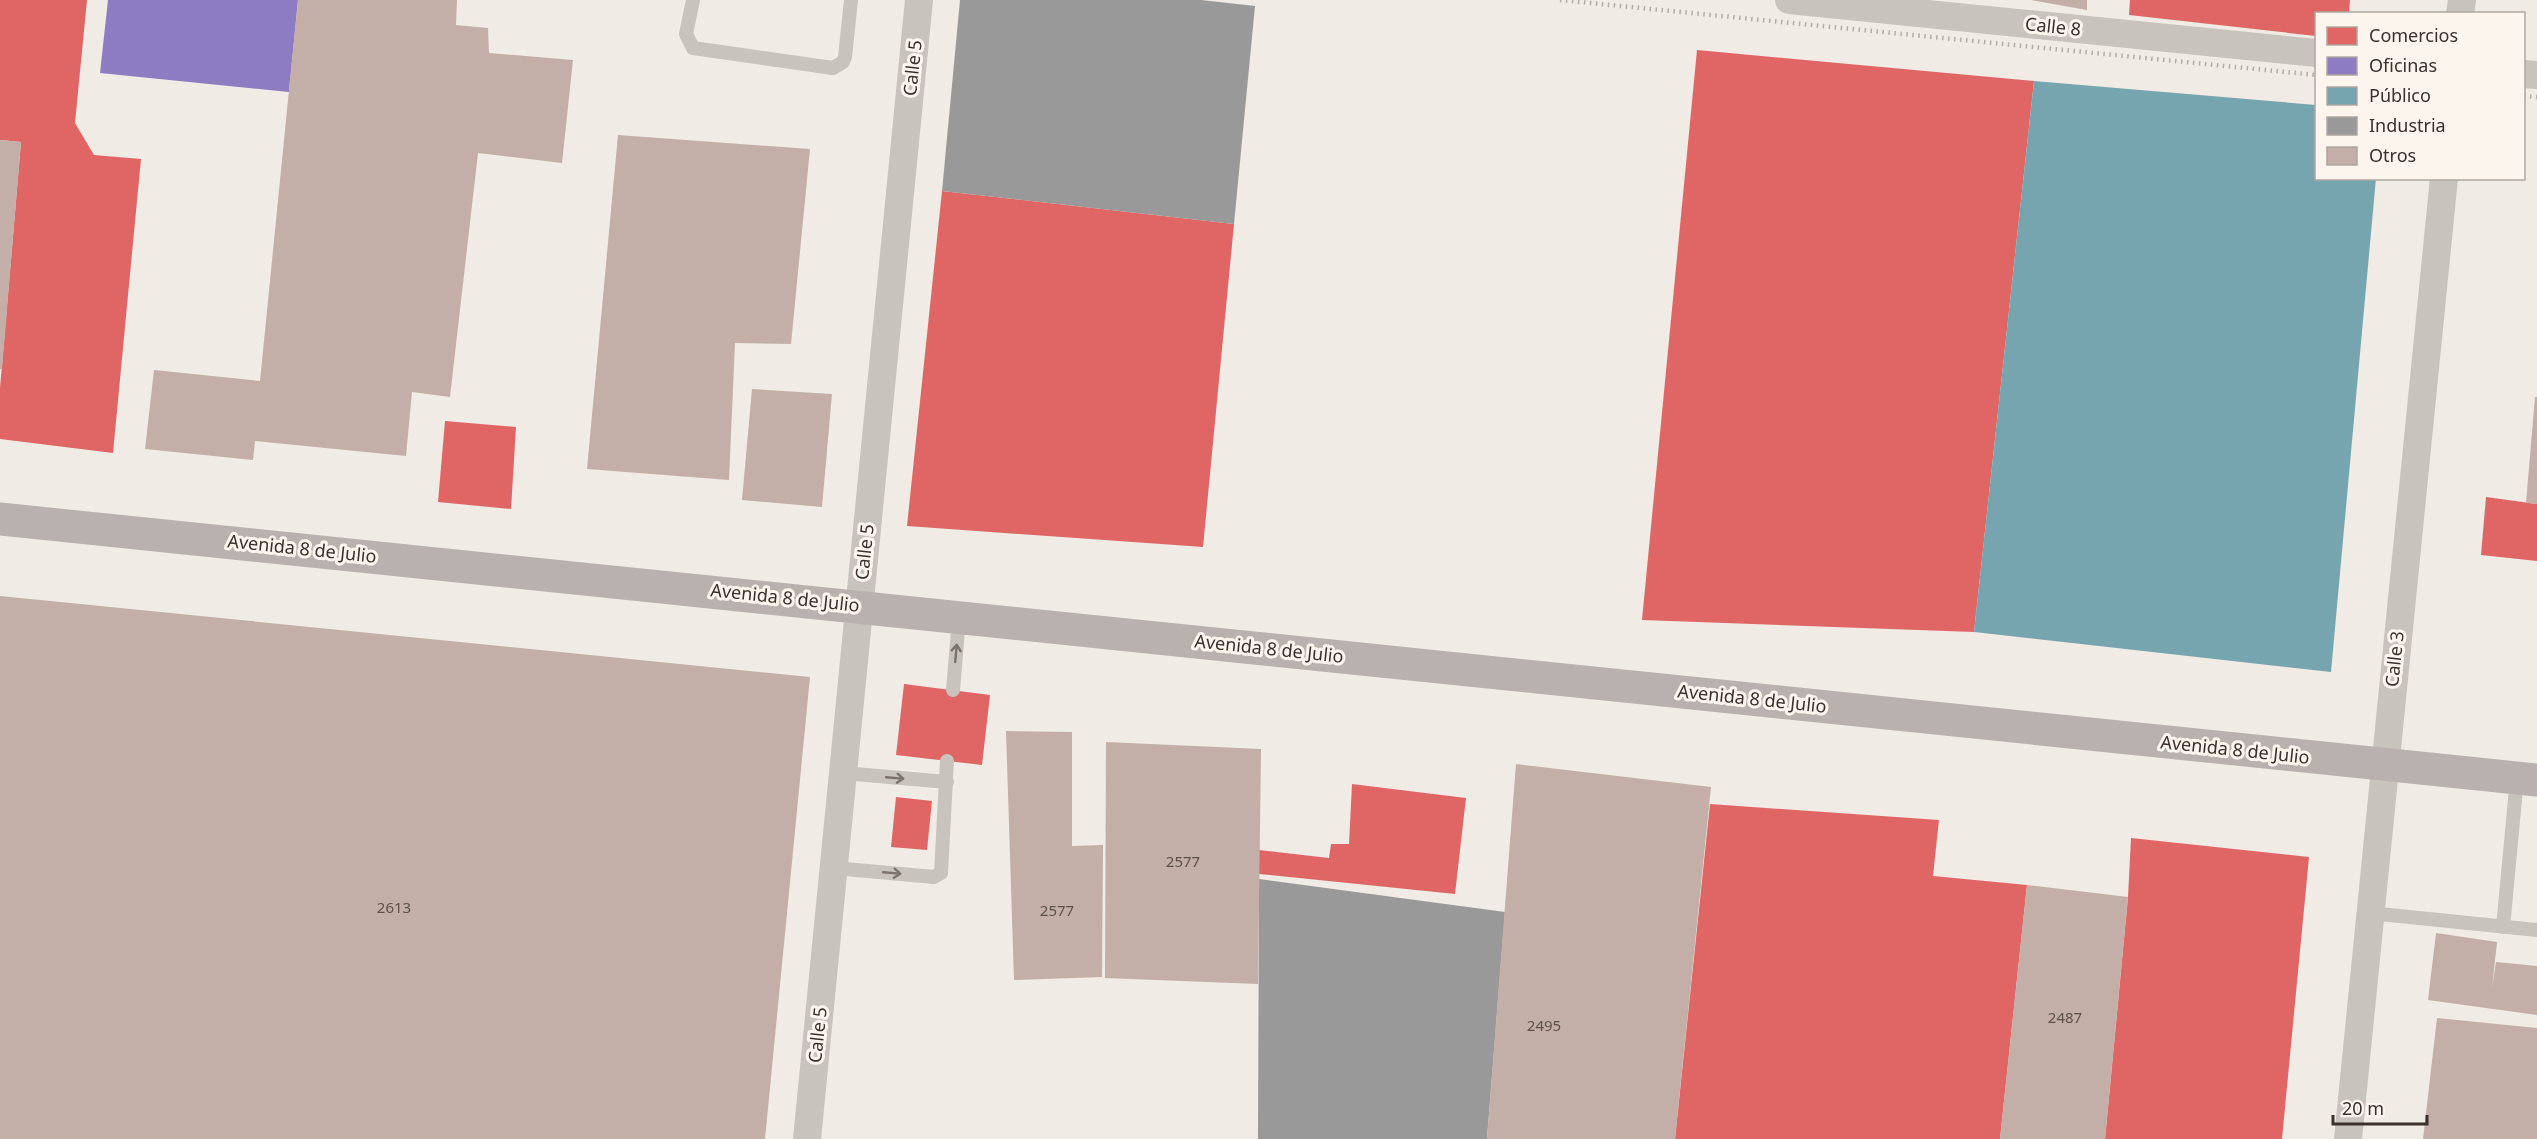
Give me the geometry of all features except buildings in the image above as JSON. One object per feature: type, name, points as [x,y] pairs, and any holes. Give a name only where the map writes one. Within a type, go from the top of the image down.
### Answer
[{"type":"main road","name":"Avenida 8 de Julio","points":[[0,519],[2527,779]]},
{"type":"street","name":"Calle 5","points":[[807,1139],[920,0]]},
{"type":"street","name":"Calle 8","points":[[1789,0],[2315,53]]},
{"type":"street","name":"Calle 3","points":[[2348,1139],[2444,180]]},
{"type":"lane","points":[[693,0],[686,34],[693,48],[833,68],[843,62],[845,57],[851,0]]},
{"type":"lane","points":[[953,690],[959,616]]},
{"type":"lane","points":[[834,868],[934,877],[939,875],[943,869],[947,761]]},
{"type":"lane","points":[[843,773],[948,782]]},
{"type":"lane","points":[[2503,927],[2527,779]]},
{"type":"lane","points":[[2370,913],[2537,930]]},
{"type":"railway","points":[[1560,0],[2315,75]]},
{"type":"railway","points":[[2525,96],[2537,97]]}]
